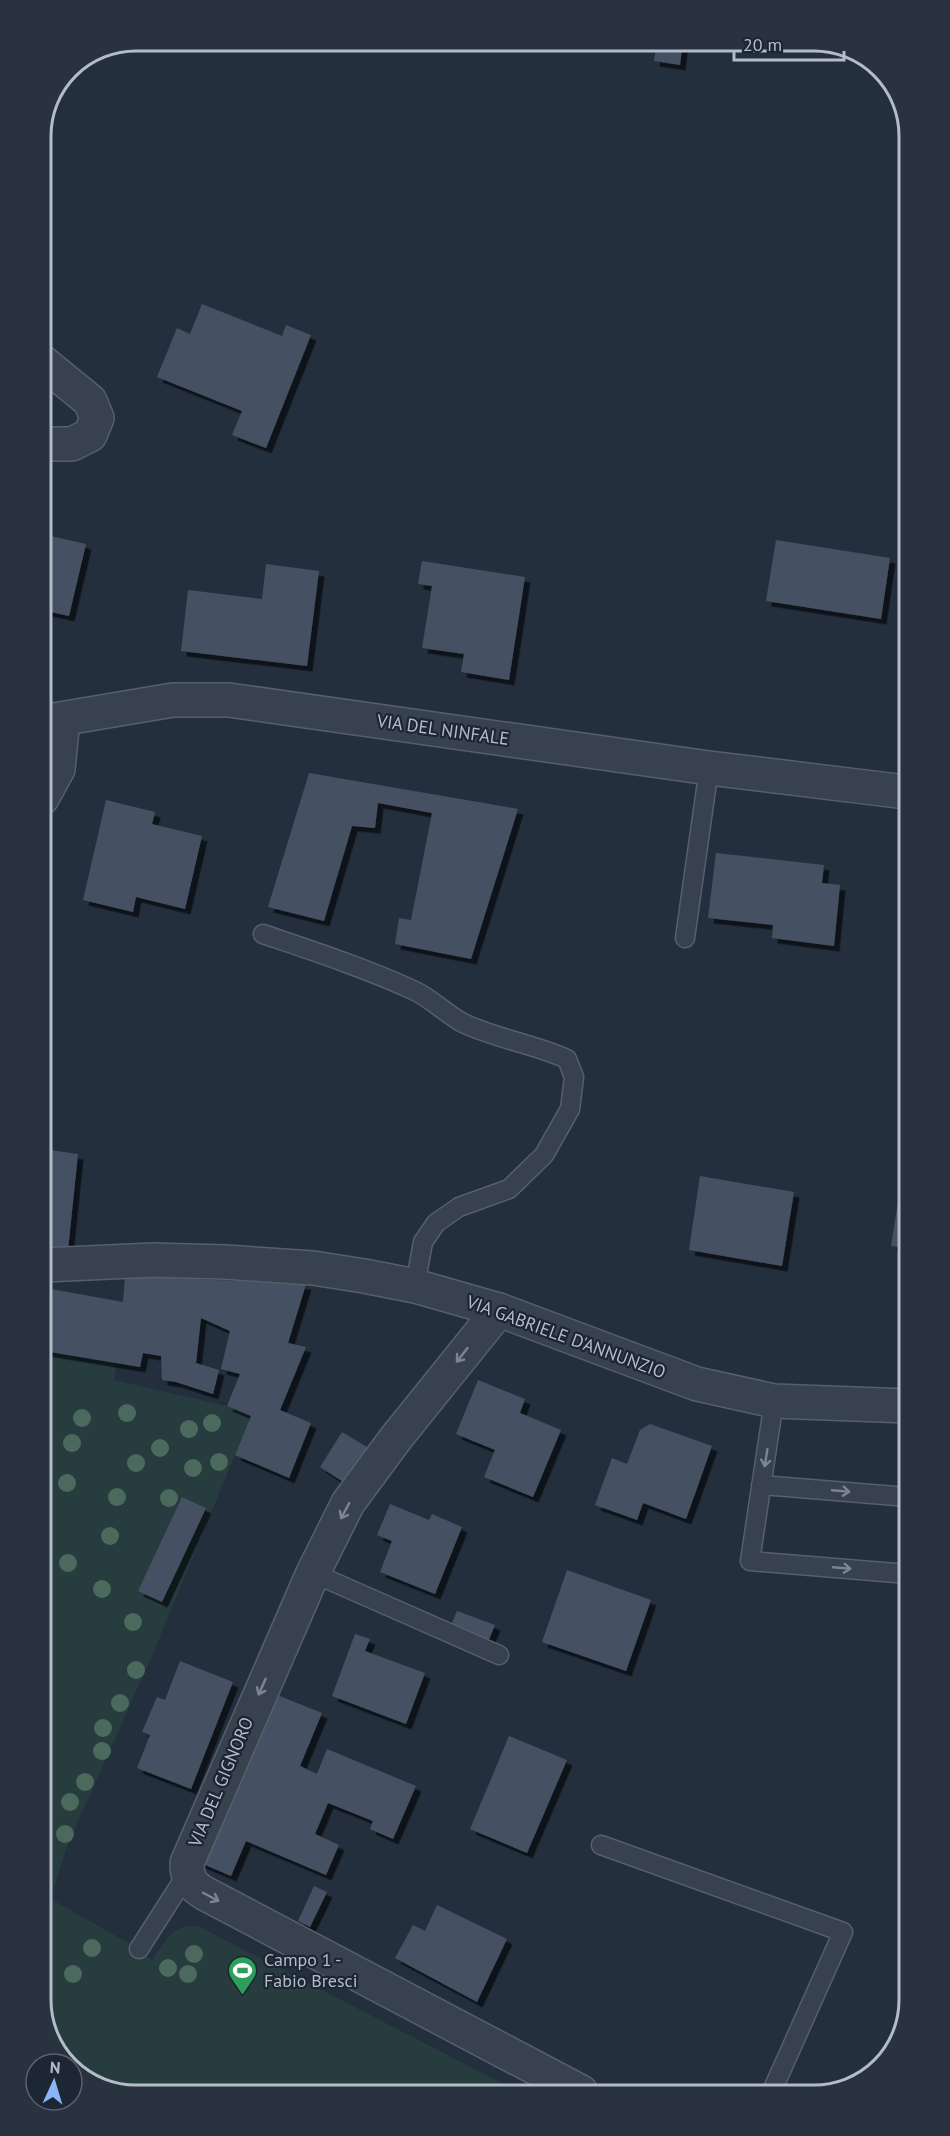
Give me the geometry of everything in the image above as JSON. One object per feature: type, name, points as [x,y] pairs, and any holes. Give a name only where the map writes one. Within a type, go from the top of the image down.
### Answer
[{"type":"street","points":[[51,369],[90,401],[98,418],[90,435],[72,444],[51,444]]},
{"type":"street","name":"VIA DEL NINFALE","points":[[51,782],[58,769],[52,721],[173,700],[229,700],[709,768],[899,791]]},
{"type":"street","name":"VIA GABRIELE D'ANNUNZIO","points":[[51,1265],[153,1260],[313,1268],[415,1286],[499,1310],[698,1384],[774,1401],[899,1406]]},
{"type":"street","name":"VIA DEL GIGNORO","points":[[187,1874],[187,1863],[191,1852],[313,1573],[348,1503],[396,1438],[499,1310]]},
{"type":"street","points":[[187,1874],[194,1887],[204,1893],[568,2085]]},
{"type":"lane","points":[[685,938],[709,768]]},
{"type":"lane","points":[[263,934],[357,967],[416,991],[462,1023],[520,1044],[548,1050],[567,1059],[574,1077],[570,1108],[544,1155],[510,1189],[459,1208],[436,1223],[423,1242],[415,1286]]},
{"type":"lane","points":[[774,1401],[750,1561],[899,1573]]},
{"type":"lane","points":[[762,1485],[899,1496]]},
{"type":"lane","points":[[313,1573],[499,1655]]},
{"type":"lane","points":[[601,1845],[843,1932],[775,2085]]},
{"type":"lane","points":[[139,1949],[187,1874]]},
{"type":"green space","points":[[51,1288],[123,1302],[114,1380],[227,1406],[251,1416],[152,1656],[67,1846],[51,1899]]},
{"type":"green space","points":[[51,1899],[139,1949],[152,1960],[171,1934],[183,1927],[200,1927],[506,2085],[130,2085],[103,2079],[93,2074],[84,2067],[84,2052],[69,2052],[60,2038],[52,2011]]},
{"type":"building","points":[[656,51],[682,51],[680,65],[654,61]]},
{"type":"building","points":[[202,304],[282,336],[286,325],[311,335],[266,448],[232,435],[242,411],[157,377],[177,328],[190,334]]},
{"type":"building","points":[[51,536],[86,544],[69,616],[51,612]]},
{"type":"building","points":[[776,540],[890,558],[881,619],[766,601]]},
{"type":"building","points":[[422,561],[525,577],[509,680],[461,672],[464,654],[422,648],[432,586],[418,584]]},
{"type":"building","points":[[266,564],[319,571],[307,666],[181,651],[188,590],[262,599]]},
{"type":"building","points":[[309,773],[518,809],[471,959],[395,944],[399,918],[411,920],[432,813],[378,803],[375,828],[352,826],[324,921],[268,907]]},
{"type":"building","points":[[106,800],[155,812],[152,824],[202,836],[185,909],[136,897],[133,912],[83,900]]},
{"type":"building","points":[[716,853],[824,865],[822,883],[840,885],[834,946],[772,938],[773,925],[708,918]]},
{"type":"building","points":[[51,1150],[78,1154],[68,1250],[51,1250]]},
{"type":"building","points":[[700,1176],[794,1192],[782,1266],[689,1250]]},
{"type":"building","points":[[899,1195],[899,1247],[891,1246]]},
{"type":"building","points":[[125,1276],[306,1284],[288,1343],[306,1347],[280,1410],[311,1423],[289,1478],[235,1455],[251,1416],[227,1406],[240,1374],[221,1369],[230,1331],[201,1318],[196,1363],[219,1370],[213,1394],[162,1380],[161,1356],[143,1353],[140,1367],[51,1352],[51,1289],[123,1302]]},
{"type":"building","points":[[478,1380],[525,1399],[520,1413],[561,1430],[533,1497],[484,1477],[495,1450],[456,1434]]},
{"type":"building","points":[[650,1424],[712,1446],[686,1519],[643,1503],[637,1520],[595,1505],[612,1458],[627,1464],[640,1430]]},
{"type":"building","points":[[342,1432],[370,1449],[348,1485],[320,1467]]},
{"type":"building","points":[[182,1497],[206,1508],[162,1602],[138,1591]]},
{"type":"building","points":[[390,1504],[429,1520],[432,1514],[462,1527],[435,1594],[380,1572],[392,1541],[377,1535]]},
{"type":"building","points":[[567,1570],[651,1600],[626,1671],[542,1642]]},
{"type":"building","points":[[457,1611],[495,1625],[488,1642],[450,1628]]},
{"type":"building","points":[[355,1634],[370,1639],[365,1651],[425,1673],[406,1724],[332,1696]]},
{"type":"building","points":[[180,1661],[233,1682],[191,1789],[137,1768],[150,1735],[142,1732],[157,1697],[165,1700]]},
{"type":"building","points":[[272,1693],[322,1713],[300,1766],[317,1774],[327,1749],[416,1786],[393,1839],[370,1829],[373,1821],[328,1803],[315,1834],[339,1845],[326,1875],[246,1841],[231,1876],[198,1862]]},
{"type":"building","points":[[509,1736],[567,1760],[527,1853],[470,1829]]},
{"type":"building","points":[[314,1886],[327,1892],[310,1927],[298,1921]]},
{"type":"building","points":[[437,1905],[507,1939],[477,2002],[395,1958],[413,1925],[425,1931]]},
{"type":"place","name":"Campo 1 - Fabio Bresci","points":[[243,1996]]}]
